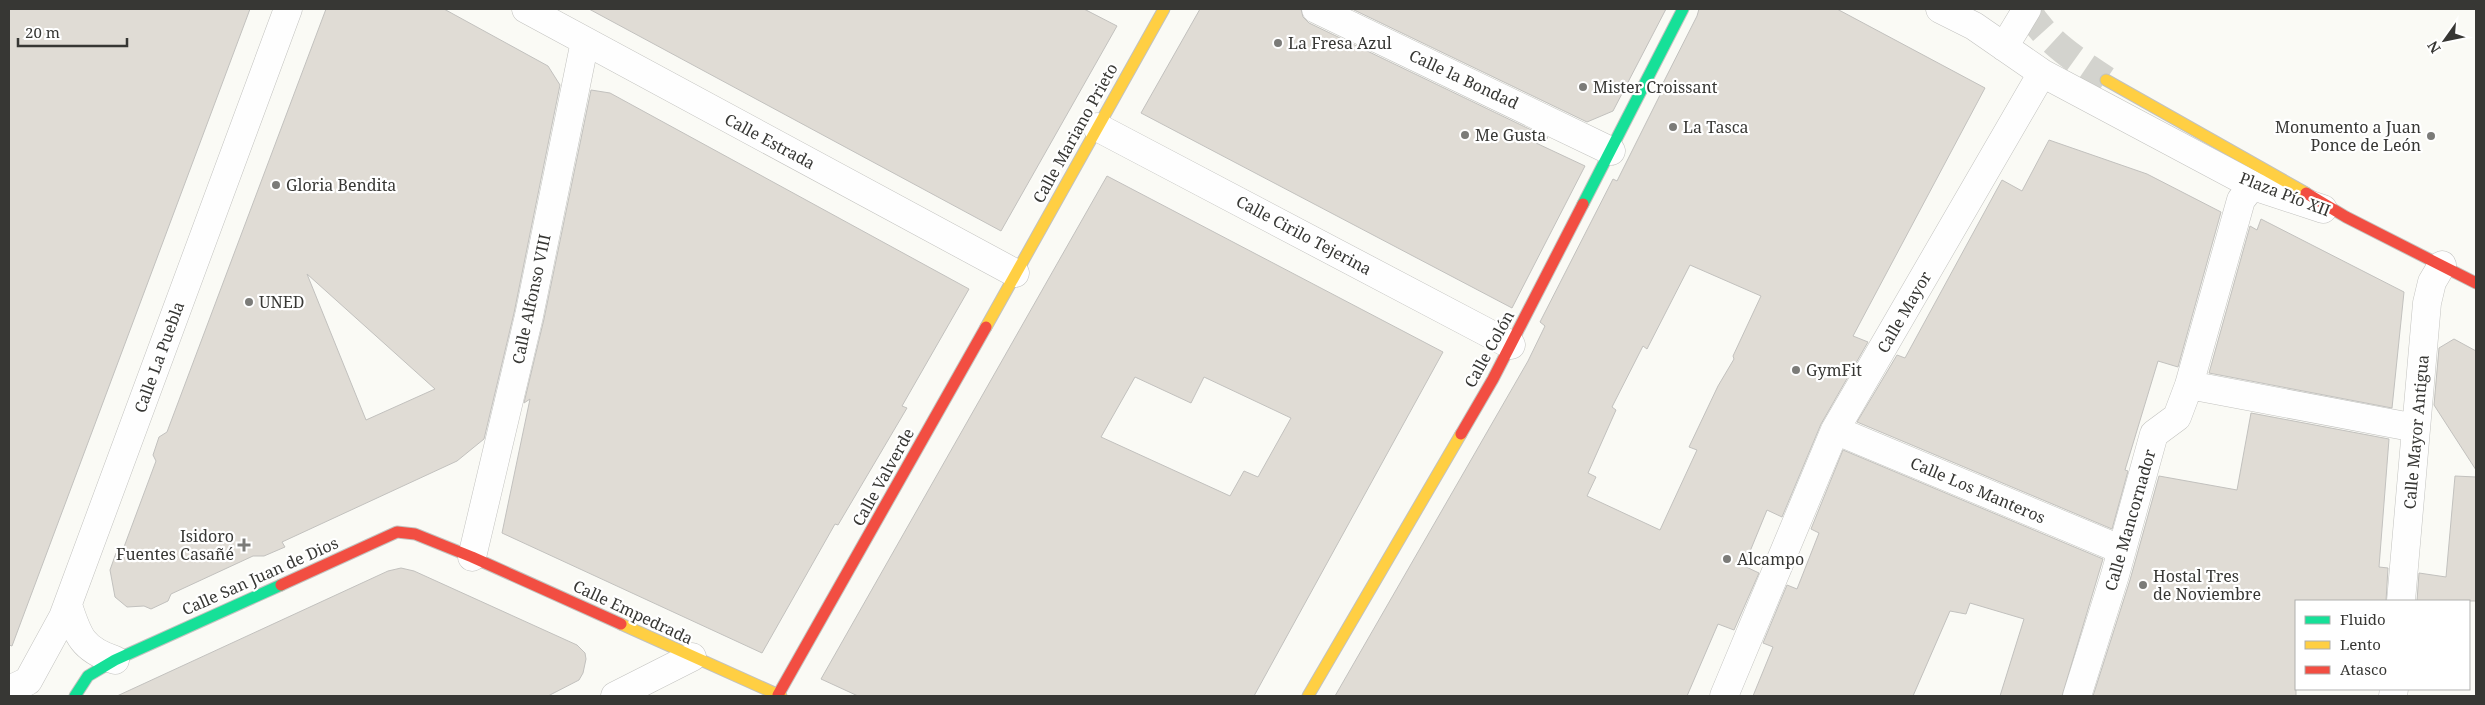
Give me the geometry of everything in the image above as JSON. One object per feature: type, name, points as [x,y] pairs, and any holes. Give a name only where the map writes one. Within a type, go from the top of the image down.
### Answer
[{"type":"street","name":"Calle La Puebla","points":[[9,690],[28,680],[36,669],[68,605],[288,9]]},
{"type":"street","name":"Calle Estrada","points":[[526,9],[1015,274]]},
{"type":"street","name":"Calle la Bondad","points":[[1316,9],[1611,151]]},
{"type":"street","name":"Calle Colón","points":[[1308,696],[1511,345],[1683,9]]},
{"type":"street","name":"Plaza Pío XII","points":[[1940,9],[1974,26],[2042,74],[2256,187],[2346,217],[2476,283]]},
{"type":"street","points":[[2004,47],[2028,9]]},
{"type":"street","name":"Calle Mariano Prieto","points":[[1015,274],[1097,127],[1159,10]]},
{"type":"street","name":"Calle Alfonso VIII","points":[[472,557],[529,316],[585,41]]},
{"type":"street","name":"Calle Mayor","points":[[1724,696],[1835,430],[2042,74]]},
{"type":"street","points":[[2106,80],[2266,168],[2346,217]]},
{"type":"street","name":"Calle Cirilo Tejerina","points":[[1097,127],[1511,345]]},
{"type":"street","name":"Calle Mancornador","points":[[2077,696],[2122,550],[2154,434],[2177,417],[2189,385],[2241,200],[2248,191],[2256,187]]},
{"type":"street","name":"Calle Mayor Antigua","points":[[2401,600],[2428,303],[2432,282],[2442,265]]},
{"type":"street","name":"Calle Valverde","points":[[779,696],[1015,274]]},
{"type":"street","points":[[2189,385],[2416,428]]},
{"type":"street","name":"Calle Los Manteros","points":[[1835,430],[2122,550]]},
{"type":"street","name":"Calle San Juan de Dios","points":[[75,696],[88,676],[115,660],[397,532],[415,534],[472,557]]},
{"type":"street","name":"Calle Empedrada","points":[[472,557],[779,696]]},
{"type":"street","points":[[68,605],[76,631],[82,642],[98,654],[115,660]]},
{"type":"street","points":[[615,696],[692,657]]},
{"type":"building","points":[[9,9],[250,9],[12,646],[9,645]]},
{"type":"building","points":[[326,9],[444,9],[548,66],[560,85],[514,313],[484,439],[457,461],[282,542],[285,547],[264,556],[253,556],[171,594],[168,601],[151,609],[144,606],[127,607],[115,597],[110,570],[116,553],[124,547],[156,461],[153,455],[159,437],[167,432]],"holes":[[[307,274],[435,389],[366,420]]]},
{"type":"building","points":[[589,9],[1084,9],[1117,26],[1001,231]]},
{"type":"building","points":[[1200,9],[1301,9],[1303,17],[1309,23],[1548,138],[1536,143],[1585,166],[1512,308],[1141,113]]},
{"type":"building","points":[[1352,9],[1666,9],[1613,111],[1587,122]]},
{"type":"building","points":[[1699,9],[1837,9],[1985,88],[1853,336],[1868,342],[1821,424],[1782,517],[1767,510],[1744,566],[1759,573],[1734,630],[1718,624],[1687,696],[1335,696],[1528,361],[1545,326],[1540,322],[1613,179],[1617,181]],"holes":[[[1690,265],[1761,296],[1733,356],[1734,359],[1718,386],[1689,447],[1697,450],[1660,530],[1587,496],[1596,477],[1588,473],[1616,410],[1612,407],[1643,346],[1647,349]]]},
{"type":"building","points":[[591,90],[610,93],[969,289],[902,406],[907,408],[838,525],[835,524],[762,653],[502,533],[530,399],[524,403],[544,319]]},
{"type":"building","points":[[2049,140],[2147,174],[2221,212],[2178,367],[2158,361],[2125,470],[2128,471],[2112,529],[1857,422],[1897,355],[1905,358],[2002,180],[2022,191]]},
{"type":"building","points":[[1107,176],[1443,352],[1254,696],[858,696],[821,679]],"holes":[[[1135,377],[1191,403],[1204,377],[1291,418],[1258,477],[1244,471],[1230,496],[1101,437]]]},
{"type":"building","points":[[2261,219],[2404,292],[2392,408],[2209,373],[2250,226],[2257,230]]},
{"type":"building","points":[[2454,339],[2476,351],[2476,470],[2434,405],[2439,348]]},
{"type":"building","points":[[2251,413],[2389,439],[2379,567],[2388,568],[2386,600],[2295,600],[2296,696],[2093,696],[2130,580],[2159,476],[2237,490]]},
{"type":"building","points":[[1843,450],[2103,559],[2062,696],[2000,696],[2024,619],[1970,603],[1966,614],[1950,611],[1913,696],[1753,696],[1773,647],[1763,643],[1787,585],[1797,589],[1819,533],[1811,529]]},
{"type":"building","points":[[2455,476],[2476,477],[2476,601],[2417,600],[2419,573],[2446,577]]},
{"type":"building","points":[[401,568],[414,571],[577,645],[585,653],[586,659],[583,673],[579,680],[548,696],[117,696],[388,571]]},
{"type":"tunnel","points":[[2027,9],[2043,31],[2062,49],[2106,80]]},
{"type":"traffic: fast","points":[[1583,204],[1683,9]]},
{"type":"traffic: fast","points":[[75,696],[88,676],[115,660],[281,585]]},
{"type":"traffic: slow","points":[[986,327],[1164,9]]},
{"type":"traffic: slow","points":[[2106,80],[2306,193]]},
{"type":"traffic: slow","points":[[1308,696],[1461,434]]},
{"type":"traffic: slow","points":[[621,624],[781,696]]},
{"type":"traffic: jam","points":[[2306,193],[2346,217],[2476,283]]},
{"type":"traffic: jam","points":[[1461,434],[1493,379],[1583,204]]},
{"type":"traffic: jam","points":[[778,695],[986,327]]},
{"type":"traffic: jam","points":[[281,585],[397,532],[415,534],[472,557],[621,624]]},
{"type":"place","name":"La Fresa Azul","points":[[1278,43]]},
{"type":"place","name":"Mister Croissant","points":[[1583,87]]},
{"type":"place","name":"La Tasca","points":[[1673,127]]},
{"type":"place","name":"Me Gusta","points":[[1465,135]]},
{"type":"place","name":"Monumento a Juan Ponce de León","points":[[2431,136]]},
{"type":"place","name":"Gloria Bendita","points":[[276,185]]},
{"type":"place","name":"UNED","points":[[249,302]]},
{"type":"place","name":"GymFit","points":[[1796,370]]},
{"type":"place","name":"Isidoro Fuentes Casañé","points":[[244,545]]},
{"type":"place","name":"Alcampo","points":[[1727,559]]},
{"type":"place","name":"Hostal Tres de Noviembre","points":[[2143,585]]}]
